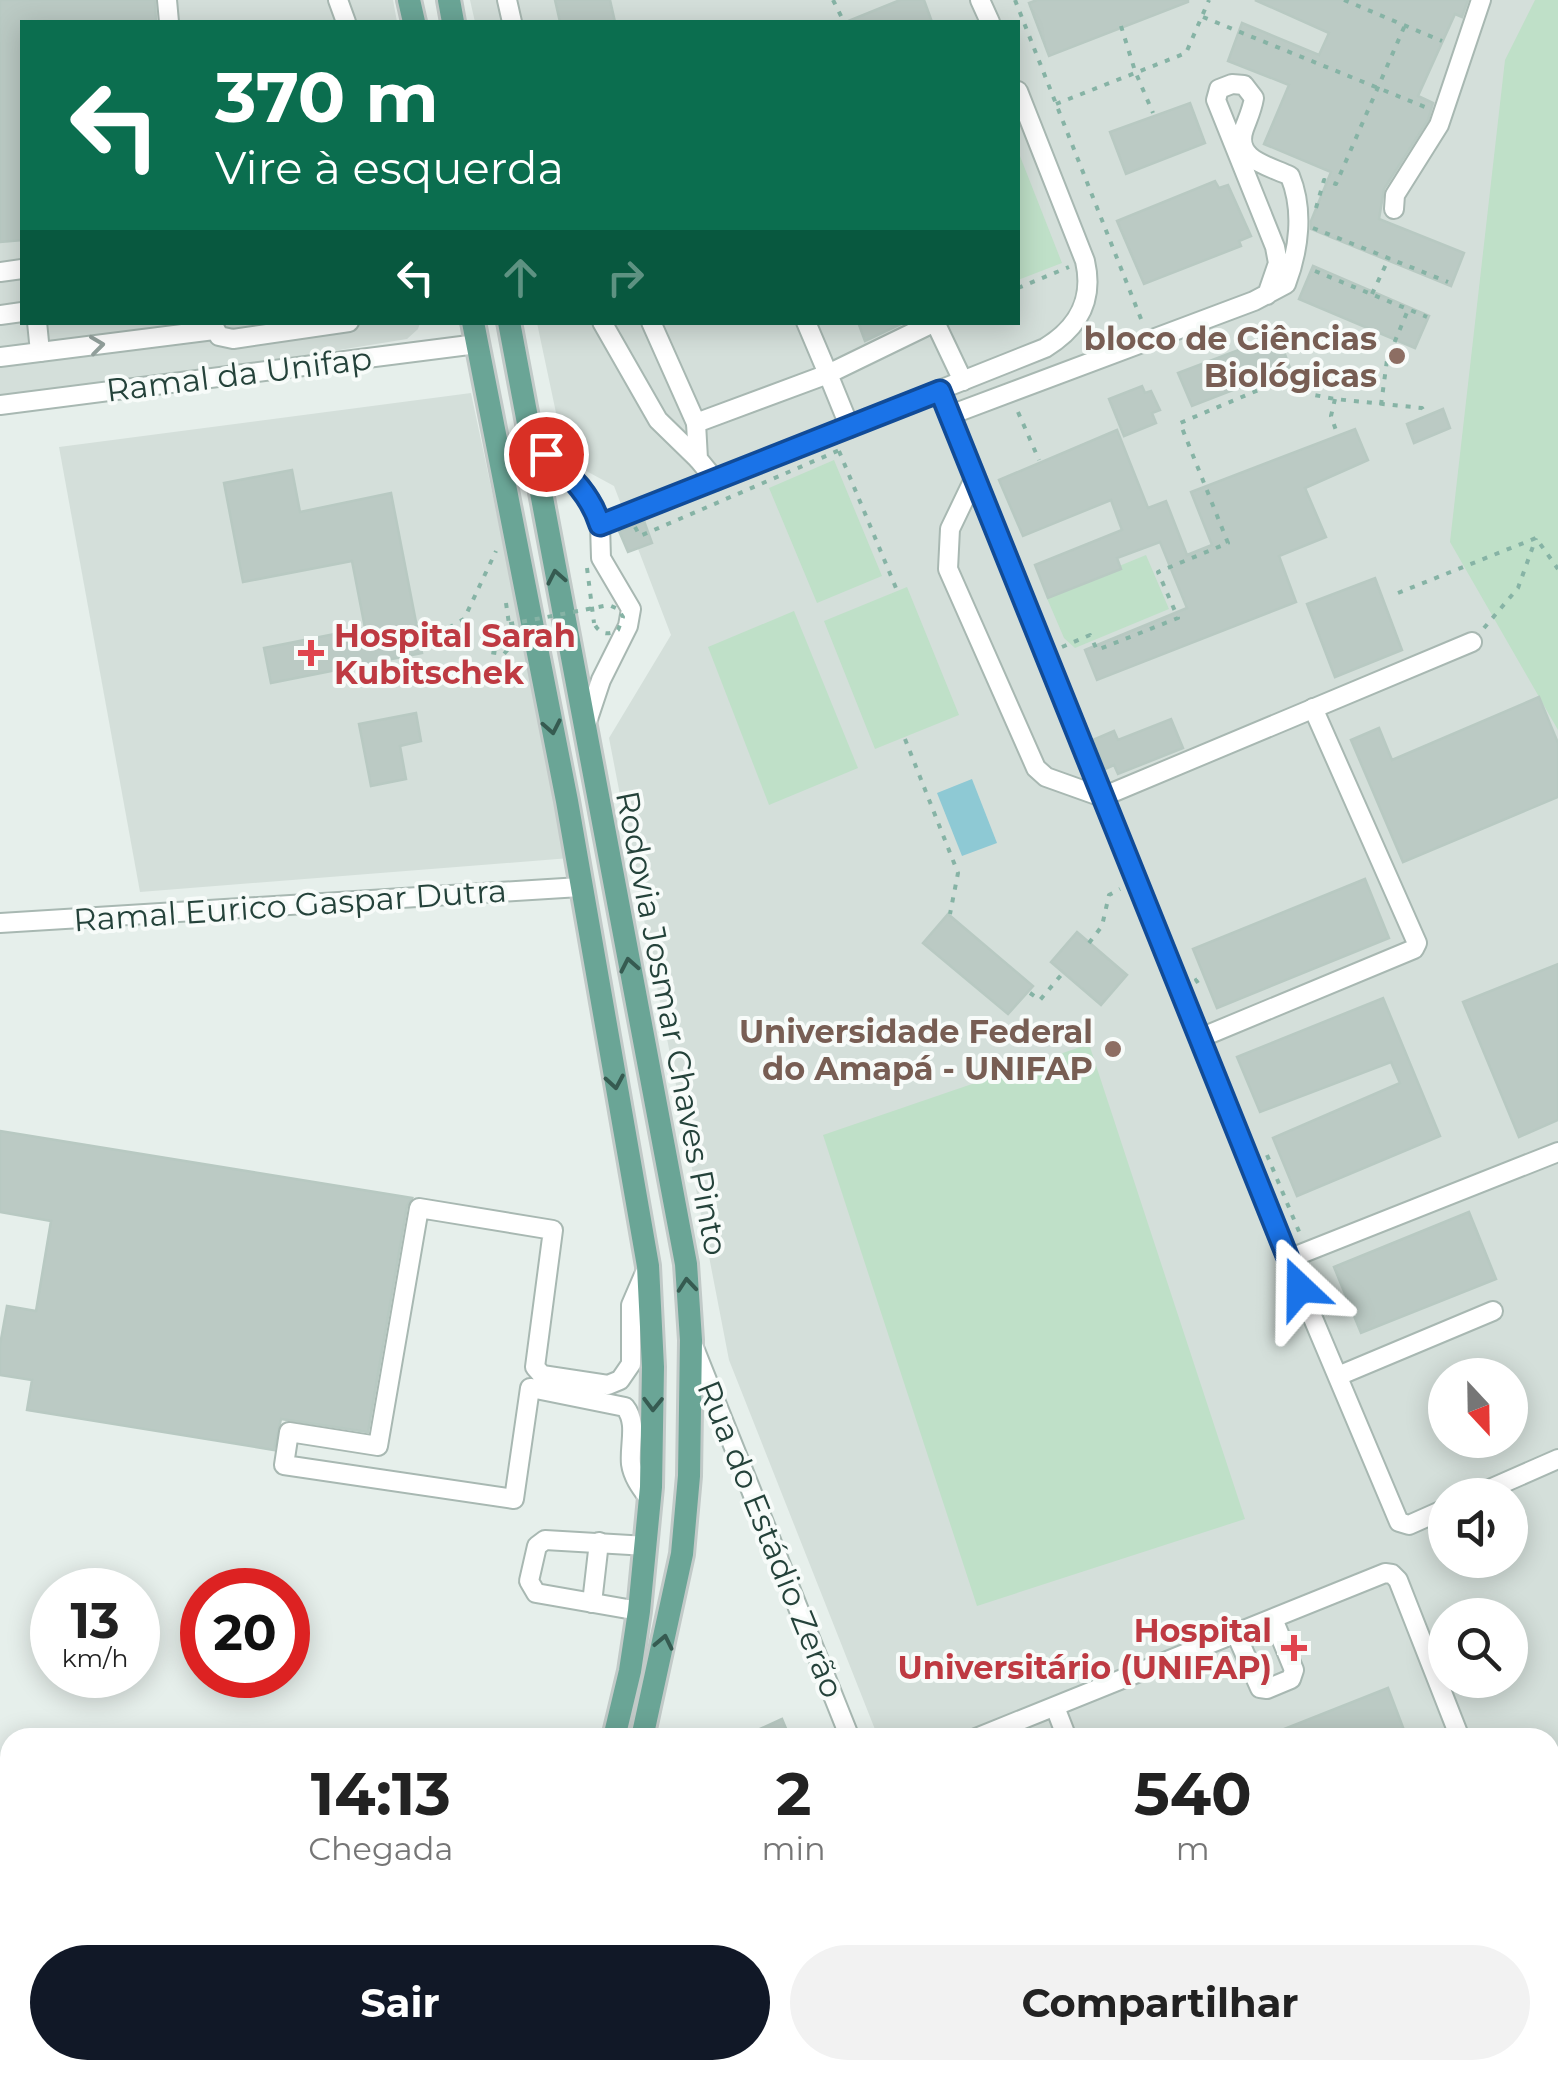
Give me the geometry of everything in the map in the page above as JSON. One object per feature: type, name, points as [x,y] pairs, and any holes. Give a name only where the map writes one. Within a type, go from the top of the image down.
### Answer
[{"type":"main road","name":"Rodovia Josmar Chaves Pinto","points":[[509,325],[686,1264],[691,1340],[689,1476],[682,1554],[644,1728]]},
{"type":"main road","name":"Rodovia Josmar Chaves Pinto","points":[[475,333],[566,801],[648,1266],[654,1367],[650,1500],[640,1611],[616,1728]]},
{"type":"street","points":[[1394,209],[1395,195],[1439,125],[1480,0]]},
{"type":"street","points":[[950,415],[1266,295],[1286,284],[1299,222],[1298,196],[1290,176],[1251,158],[1244,150],[1242,134],[1252,115],[1254,98],[1244,85],[1232,84],[1219,89],[1216,100],[1275,248],[1278,263],[1266,295]]},
{"type":"street","points":[[600,525],[1045,348],[1075,325],[1089,291],[1085,261],[1020,96]]},
{"type":"street","points":[[37,325],[40,352]]},
{"type":"street","points":[[249,337],[264,325]]},
{"type":"street","points":[[0,357],[213,326],[224,339],[329,325]]},
{"type":"street","points":[[604,325],[658,420],[716,481]]},
{"type":"street","points":[[652,325],[696,424],[698,460]]},
{"type":"street","points":[[807,325],[850,428]]},
{"type":"street","points":[[696,424],[828,374],[929,325]]},
{"type":"street","points":[[936,325],[963,381]]},
{"type":"street","name":"Ramal da Unifap","points":[[0,405],[475,333]]},
{"type":"street","points":[[940,391],[1288,1259],[1399,1522],[1408,1525],[1428,1516]]},
{"type":"street","points":[[530,439],[580,485],[594,506],[600,525],[602,558],[631,609],[628,626],[601,680],[585,730]]},
{"type":"street","points":[[974,479],[950,529],[948,569],[1036,768],[1046,777],[1102,797],[1472,642]]},
{"type":"street","points":[[1200,1038],[1414,949],[1417,944],[1313,708]]},
{"type":"street","name":"Ramal Eurico Gaspar Dutra","points":[[0,923],[580,887]]},
{"type":"street","points":[[1288,1259],[1558,1152]]},
{"type":"street","points":[[648,1266],[631,1305],[630,1364],[620,1380],[608,1385],[542,1375],[535,1367],[553,1230],[419,1208],[378,1446],[289,1432],[284,1465],[514,1499],[530,1388],[536,1388],[625,1408],[632,1418],[631,1465],[650,1500]]},
{"type":"street","points":[[1338,1376],[1493,1311]]},
{"type":"street","name":"Rua do Estádio Zerão","points":[[691,1340],[846,1728]]},
{"type":"street","points":[[1515,1478],[1558,1459]]},
{"type":"street","points":[[640,1611],[536,1593],[529,1581],[538,1546],[545,1540],[646,1546]]},
{"type":"street","points":[[592,1603],[600,1542]]},
{"type":"street","points":[[1019,1728],[1055,1707],[1392,1574],[1456,1728]]},
{"type":"street","points":[[1236,1634],[1260,1688],[1292,1679],[1294,1670],[1272,1619]]},
{"type":"street","points":[[1055,1707],[1062,1728]]},
{"type":"path","points":[[1015,0],[1056,104],[1186,53],[1209,0]]},
{"type":"path","points":[[1344,0],[1442,40]]},
{"type":"path","points":[[1203,17],[1437,112]]},
{"type":"path","points":[[1315,211],[1324,180],[1336,184],[1406,25]]},
{"type":"path","points":[[1027,32],[1038,26]]},
{"type":"path","points":[[1121,26],[1153,113]]},
{"type":"path","points":[[1308,226],[1448,282]]},
{"type":"path","points":[[1372,295],[1389,258]]},
{"type":"path","points":[[1020,287],[1085,261]]},
{"type":"path","points":[[1315,271],[1427,318]]},
{"type":"path","points":[[1380,404],[1387,360],[1408,310]]},
{"type":"path","points":[[1057,649],[1090,634],[1096,650],[1178,618],[1158,572],[1228,543],[1180,423],[1268,386],[1422,408],[1427,416]]},
{"type":"path","points":[[1335,398],[1331,416],[1338,436]]},
{"type":"path","points":[[1018,412],[1039,460]]},
{"type":"path","points":[[838,451],[896,588]]},
{"type":"path","points":[[1536,538],[1558,569]]},
{"type":"path","points":[[1398,593],[1536,538]]},
{"type":"path","points":[[1472,642],[1518,588],[1536,538]]},
{"type":"path","points":[[436,649],[443,632],[464,618],[498,548],[500,566]]},
{"type":"path","points":[[506,602],[511,638],[510,648],[504,654],[490,652],[485,636],[495,627],[604,606],[618,609],[622,617],[618,630],[609,634],[594,623]]},
{"type":"path","points":[[904,739],[958,873],[950,914]]},
{"type":"path","points":[[1089,943],[1102,926],[1108,895],[1120,889]]},
{"type":"path","points":[[1030,993],[1040,1000],[1062,974]]},
{"type":"path","points":[[1202,977],[1196,980],[1202,993]]},
{"type":"path","points":[[1266,1152],[1304,1243]]},
{"type":"shaded area","points":[[0,0],[393,0],[397,20],[20,20],[20,325],[419,325],[407,339],[0,405]]},
{"type":"shaded area","name":"Universidade Federal do Amapá - UNIFAP","points":[[470,0],[1558,0],[1558,1728],[874,1728],[729,1360],[609,738],[671,635],[614,486],[566,460],[537,325],[1020,325],[1020,20],[475,20]]},
{"type":"shaded area","name":"Hospital Sarah Kubitschek","points":[[471,393],[570,858],[140,892],[59,447]]},
{"type":"green space","points":[[1535,0],[1558,0],[1558,730],[1450,542],[1505,60]]},
{"type":"green space","points":[[1020,156],[1062,263],[1020,279]]},
{"type":"green space","points":[[834,460],[882,576],[817,603],[769,488]]},
{"type":"green space","points":[[1146,555],[1169,609],[1075,648],[1064,638],[1046,596]]},
{"type":"green space","points":[[907,587],[959,715],[875,749],[824,621]]},
{"type":"green space","points":[[794,611],[858,768],[769,805],[708,647]]},
{"type":"green space","points":[[1089,1044],[1245,1519],[977,1606],[823,1135]]},
{"type":"water","points":[[972,779],[997,843],[962,856],[937,793]]},
{"type":"building","points":[[0,0],[155,0],[156,20],[20,20],[20,240],[0,242]]},
{"type":"building","points":[[555,0],[610,0],[615,20],[560,20]]},
{"type":"building","points":[[900,0],[924,0],[931,20],[851,20]]},
{"type":"building","points":[[1255,0],[1468,0],[1462,17],[1455,14],[1418,96],[1433,103],[1428,120],[1384,189],[1379,219],[1464,253],[1451,286],[1311,229],[1331,172],[1264,144],[1289,85],[1228,61],[1242,23],[1319,55],[1329,33]]},
{"type":"building","points":[[1188,2],[1049,56],[1029,3]]},
{"type":"building","points":[[1190,103],[1205,143],[1126,174],[1110,132]]},
{"type":"building","points":[[1215,181],[1219,188],[1228,185],[1251,236],[1239,241],[1241,246],[1144,284],[1117,221]]},
{"type":"building","points":[[1313,266],[1429,316],[1415,348],[1299,299]]},
{"type":"building","points":[[859,325],[899,325],[865,341]]},
{"type":"building","points":[[1278,335],[1290,368],[1192,406],[1178,373]]},
{"type":"building","points":[[1142,386],[1145,393],[1151,391],[1160,410],[1152,413],[1156,423],[1124,436],[1109,399]]},
{"type":"building","points":[[1443,409],[1450,428],[1414,443],[1407,424]]},
{"type":"building","points":[[1355,429],[1368,460],[1305,488],[1326,537],[1279,556],[1296,602],[1097,680],[1085,650],[1187,608],[1160,542],[1117,558],[1121,569],[1048,598],[1035,565],[1122,530],[1111,500],[1023,536],[999,480],[1117,430],[1148,508],[1166,501],[1187,555],[1212,545],[1191,492]]},
{"type":"building","points":[[292,470],[300,512],[391,493],[422,653],[271,683],[264,648],[365,628],[352,561],[243,582],[224,483]]},
{"type":"building","points":[[644,521],[652,543],[628,552],[619,531]]},
{"type":"building","points":[[1375,578],[1402,650],[1335,677],[1307,604]]},
{"type":"building","points":[[1539,697],[1558,743],[1558,797],[1403,862],[1351,740],[1379,728],[1392,760]]},
{"type":"building","points":[[416,713],[421,741],[400,746],[406,779],[371,786],[359,724]]},
{"type":"building","points":[[1171,719],[1183,748],[1118,774],[1114,765],[1105,769],[1093,740],[1114,731],[1118,740]]},
{"type":"building","points":[[1365,879],[1389,938],[1217,1008],[1193,949]]},
{"type":"building","points":[[948,914],[1033,986],[1008,1014],[923,943]]},
{"type":"building","points":[[1077,932],[1127,975],[1101,1005],[1051,962]]},
{"type":"building","points":[[1558,964],[1558,1120],[1519,1137],[1463,1002]]},
{"type":"building","points":[[1383,998],[1440,1136],[1297,1196],[1273,1138],[1400,1083],[1391,1062],[1260,1112],[1237,1057]]},
{"type":"building","points":[[0,1131],[412,1198],[407,1206],[368,1432],[281,1419],[274,1450],[27,1410],[32,1380],[0,1375],[0,1345],[7,1306],[36,1311],[51,1221],[0,1212]]},
{"type":"building","points":[[1469,1212],[1496,1279],[1361,1333],[1334,1267]]},
{"type":"building","points":[[1388,1688],[1403,1728],[1287,1728]]},
{"type":"building","points":[[782,1719],[786,1728],[762,1728]]},
{"type":"place","name":"bloco de Ciências Biológicas","points":[[1397,356]]},
{"type":"place","name":"Hospital Sarah Kubitschek","points":[[311,653]]},
{"type":"place","name":"Universidade Federal do Amapá - UNIFAP","points":[[1113,1049]]},
{"type":"place","name":"Hospital Universitário (UNIFAP)","points":[[1294,1648]]},
{"type":"route","points":[[546,454],[580,485],[594,506],[600,525],[940,391],[1300,1288]]}]
